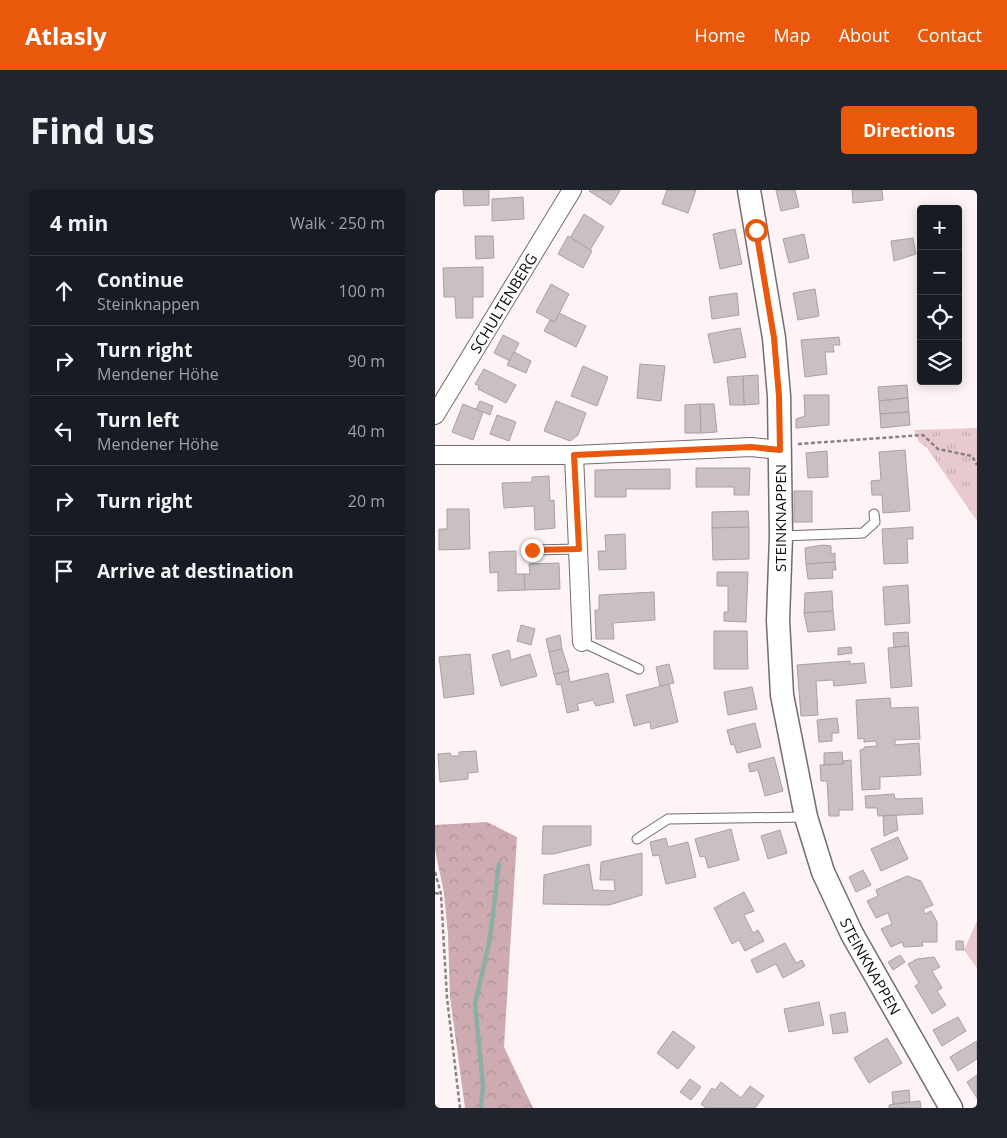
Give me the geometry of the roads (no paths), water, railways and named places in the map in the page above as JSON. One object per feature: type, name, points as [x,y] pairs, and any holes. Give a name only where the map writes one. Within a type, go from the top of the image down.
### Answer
[{"type":"street","name":"SCHULTENBERG","points":[[435,415],[572,190]]},
{"type":"street","name":"STEINKNAPPEN","points":[[749,190],[774,338],[779,396],[781,536],[778,620],[782,695],[806,817],[823,872],[853,934],[951,1108]]},
{"type":"street","points":[[435,456],[574,455],[751,447],[780,450]]},
{"type":"street","points":[[574,455],[582,642]]},
{"type":"lane","points":[[781,536],[863,533],[875,522],[874,514]]},
{"type":"lane","points":[[532,550],[579,549]]},
{"type":"lane","points":[[582,642],[639,669]]},
{"type":"lane","points":[[637,839],[668,819],[806,817]]},
{"type":"waterway","points":[[481,1108],[483,1086],[475,1004],[490,939],[499,864]]}]
